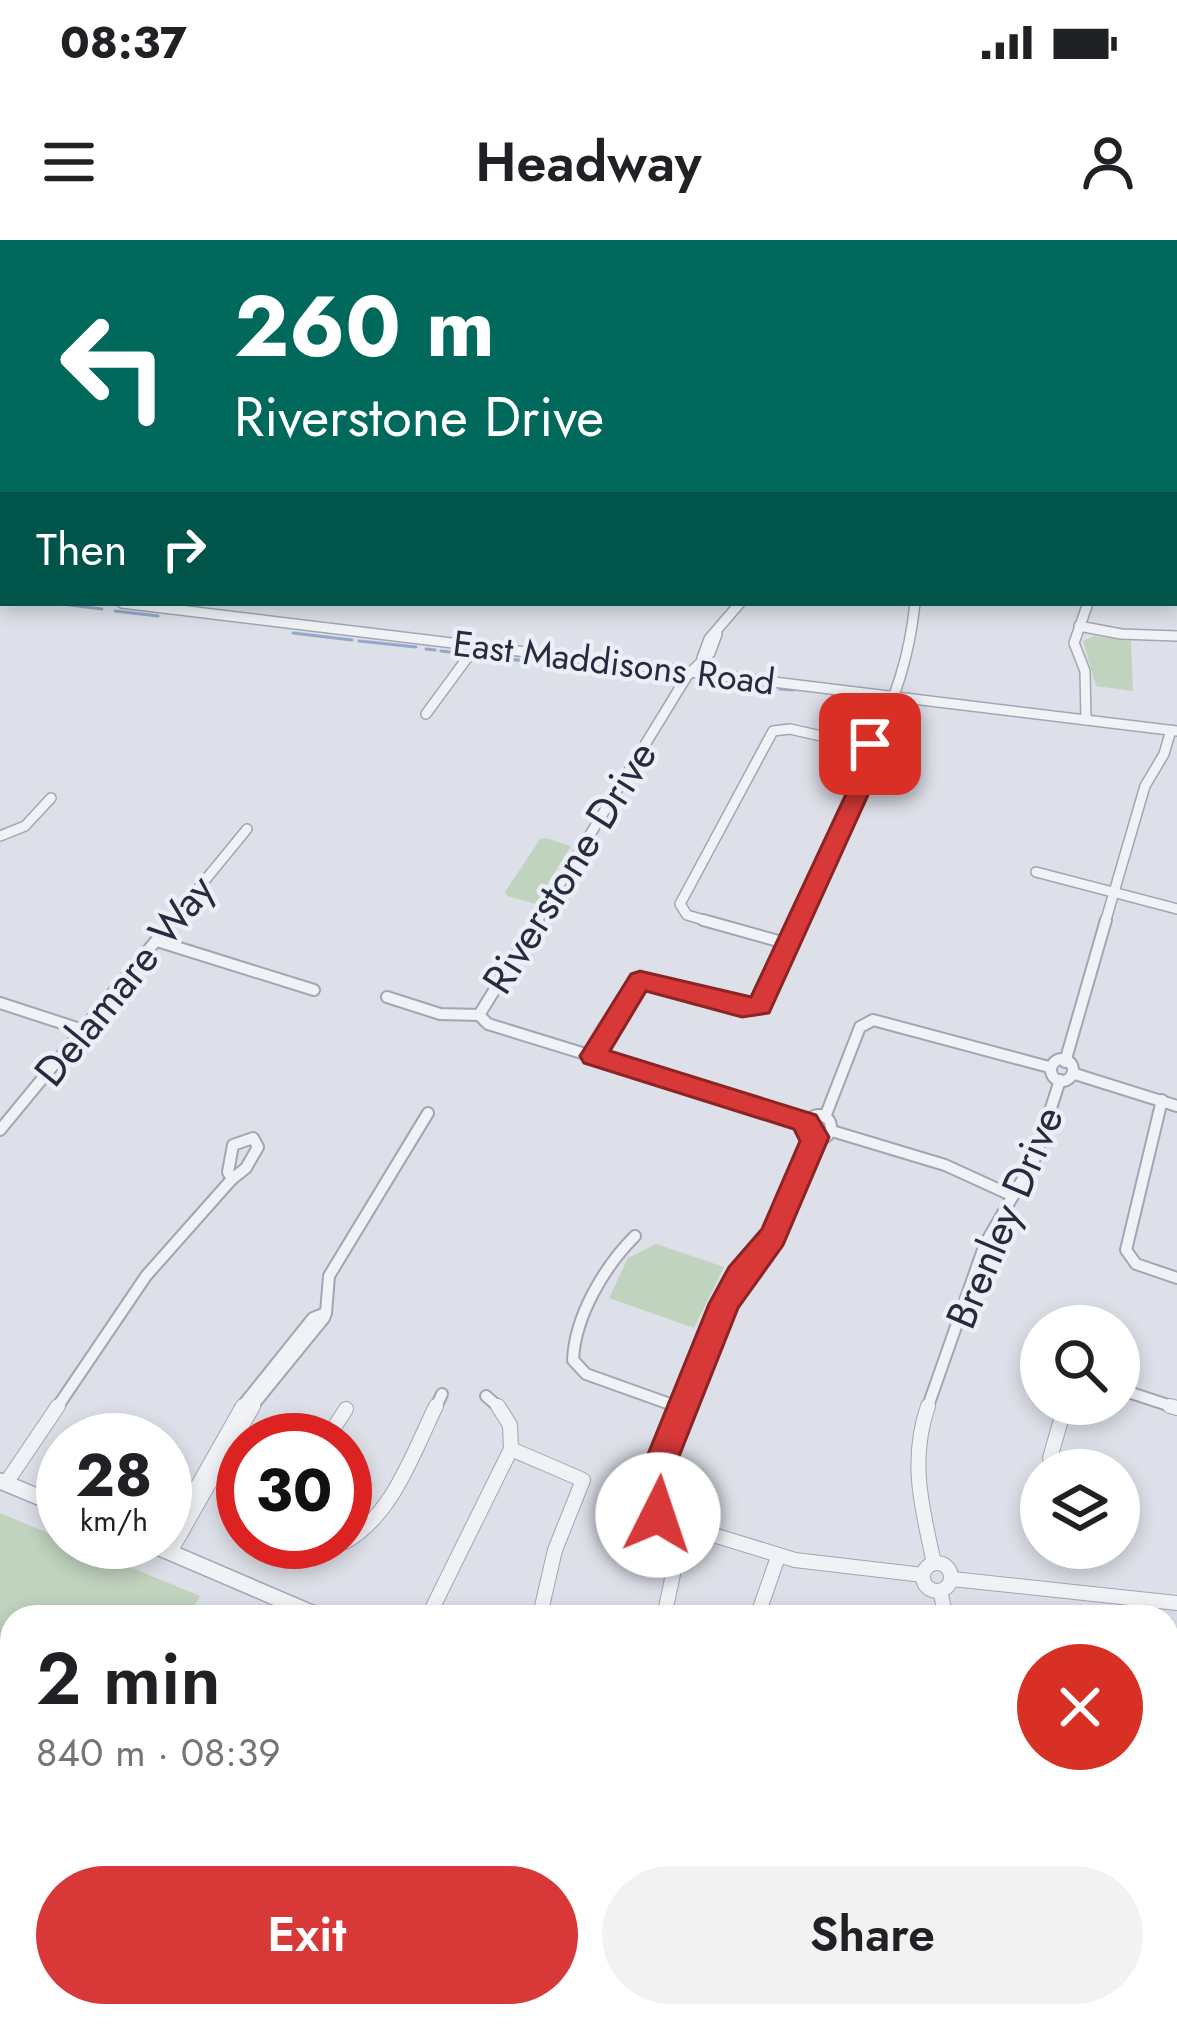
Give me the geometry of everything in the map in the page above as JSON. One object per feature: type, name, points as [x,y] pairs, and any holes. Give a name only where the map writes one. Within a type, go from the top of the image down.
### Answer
[{"type":"street","name":"East Maddisons Road","points":[[147,606],[1174,730]]},
{"type":"street","name":"Riverstone Drive","points":[[734,606],[710,653],[691,672],[479,1015],[488,1024],[806,1122]]},
{"type":"street","points":[[866,746],[891,696],[915,606]]},
{"type":"street","points":[[1086,719],[1086,676],[1074,643],[1087,606]]},
{"type":"street","points":[[1079,626],[1177,636]]},
{"type":"street","points":[[426,714],[476,646]]},
{"type":"street","points":[[593,1056],[637,981],[655,981],[756,1008],[789,944],[866,775],[871,754],[866,746],[793,729],[772,732],[680,902],[687,916],[789,944]]},
{"type":"street","name":"Brenley Drive","points":[[1065,1062],[1147,778],[1174,730]]},
{"type":"street","points":[[0,836],[25,826],[51,798]]},
{"type":"street","name":"Delamare Way","points":[[0,1130],[247,829]]},
{"type":"street","points":[[1036,872],[1177,909]]},
{"type":"street","points":[[157,941],[314,990]]},
{"type":"street","points":[[387,997],[440,1014],[479,1015]]},
{"type":"street","points":[[0,1003],[83,1030]]},
{"type":"street","points":[[832,1131],[825,1117],[860,1027],[873,1020],[1049,1066],[1065,1062],[1075,1074],[1177,1106]]},
{"type":"street","points":[[1049,1066],[1060,1079],[1075,1074]]},
{"type":"street","name":"Brenley Drive","points":[[934,1563],[915,1478],[916,1445],[985,1244],[1040,1147],[1060,1079]]},
{"type":"street","points":[[1162,1100],[1126,1250],[1136,1264],[1177,1278]]},
{"type":"street","points":[[192,1501],[244,1416],[326,1312],[329,1276],[428,1113]]},
{"type":"street","points":[[816,1137],[808,1132],[806,1122],[814,1116],[825,1117]]},
{"type":"street","points":[[667,1605],[673,1574],[654,1489],[681,1408],[729,1294],[773,1237],[816,1137],[832,1131],[945,1166],[1012,1196]]},
{"type":"street","points":[[36,1496],[3,1482],[146,1276],[232,1179]]},
{"type":"street","points":[[635,1237],[612,1261],[574,1342],[573,1360],[586,1374],[681,1408]]},
{"type":"street","points":[[372,1523],[442,1394]]},
{"type":"street","points":[[434,1605],[511,1449],[513,1427],[500,1406],[486,1396]]},
{"type":"street","points":[[1140,1396],[1177,1408]]},
{"type":"street","points":[[343,1413],[346,1408]]},
{"type":"street","points":[[511,1449],[583,1480],[555,1550],[542,1605]]},
{"type":"street","points":[[210,1475],[216,1479]]},
{"type":"street","points":[[666,1541],[707,1533],[778,1557],[923,1575]]},
{"type":"street","points":[[761,1605],[778,1557]]},
{"type":"street","points":[[192,1562],[293,1605]]},
{"type":"street","points":[[923,1575],[934,1563],[946,1567],[952,1579]]},
{"type":"street","points":[[923,1575],[928,1586],[940,1591]]},
{"type":"street","points":[[940,1591],[952,1579]]},
{"type":"street","points":[[952,1579],[1177,1604]]},
{"type":"street","points":[[940,1591],[943,1605]]},
{"type":"green space","points":[[1094,636],[1131,641],[1133,691],[1096,686],[1083,641]]},
{"type":"green space","points":[[540,839],[571,846],[535,904],[508,896],[505,892]]},
{"type":"green space","points":[[656,1244],[724,1267],[694,1328],[609,1298],[628,1258]]},
{"type":"green space","points":[[0,1513],[36,1528],[36,1569],[135,1569],[200,1596],[195,1605],[0,1605]]},
{"type":"waterway","points":[[78,606],[102,609]]},
{"type":"waterway","points":[[115,611],[158,616]]},
{"type":"waterway","points":[[293,633],[352,640]]},
{"type":"waterway","points":[[359,641],[416,647]]},
{"type":"waterway","points":[[426,649],[435,650]]},
{"type":"waterway","points":[[441,651],[468,654]]},
{"type":"waterway","points":[[477,655],[533,662]]},
{"type":"waterway","points":[[539,662],[559,663]]},
{"type":"waterway","points":[[704,679],[722,682]]},
{"type":"waterway","points":[[736,683],[750,685]]},
{"type":"waterway","points":[[758,686],[772,688]]},
{"type":"waterway","points":[[780,689],[793,690]]},
{"type":"waterway","points":[[832,695],[849,697]]},
{"type":"waterway","points":[[857,698],[877,700]]},
{"type":"route","points":[[658,1515],[656,1474],[724,1304],[740,1276],[773,1237],[816,1137],[808,1132],[806,1122],[593,1056],[640,980],[742,1007],[760,1006],[866,775],[871,754],[866,746],[870,744]]}]
